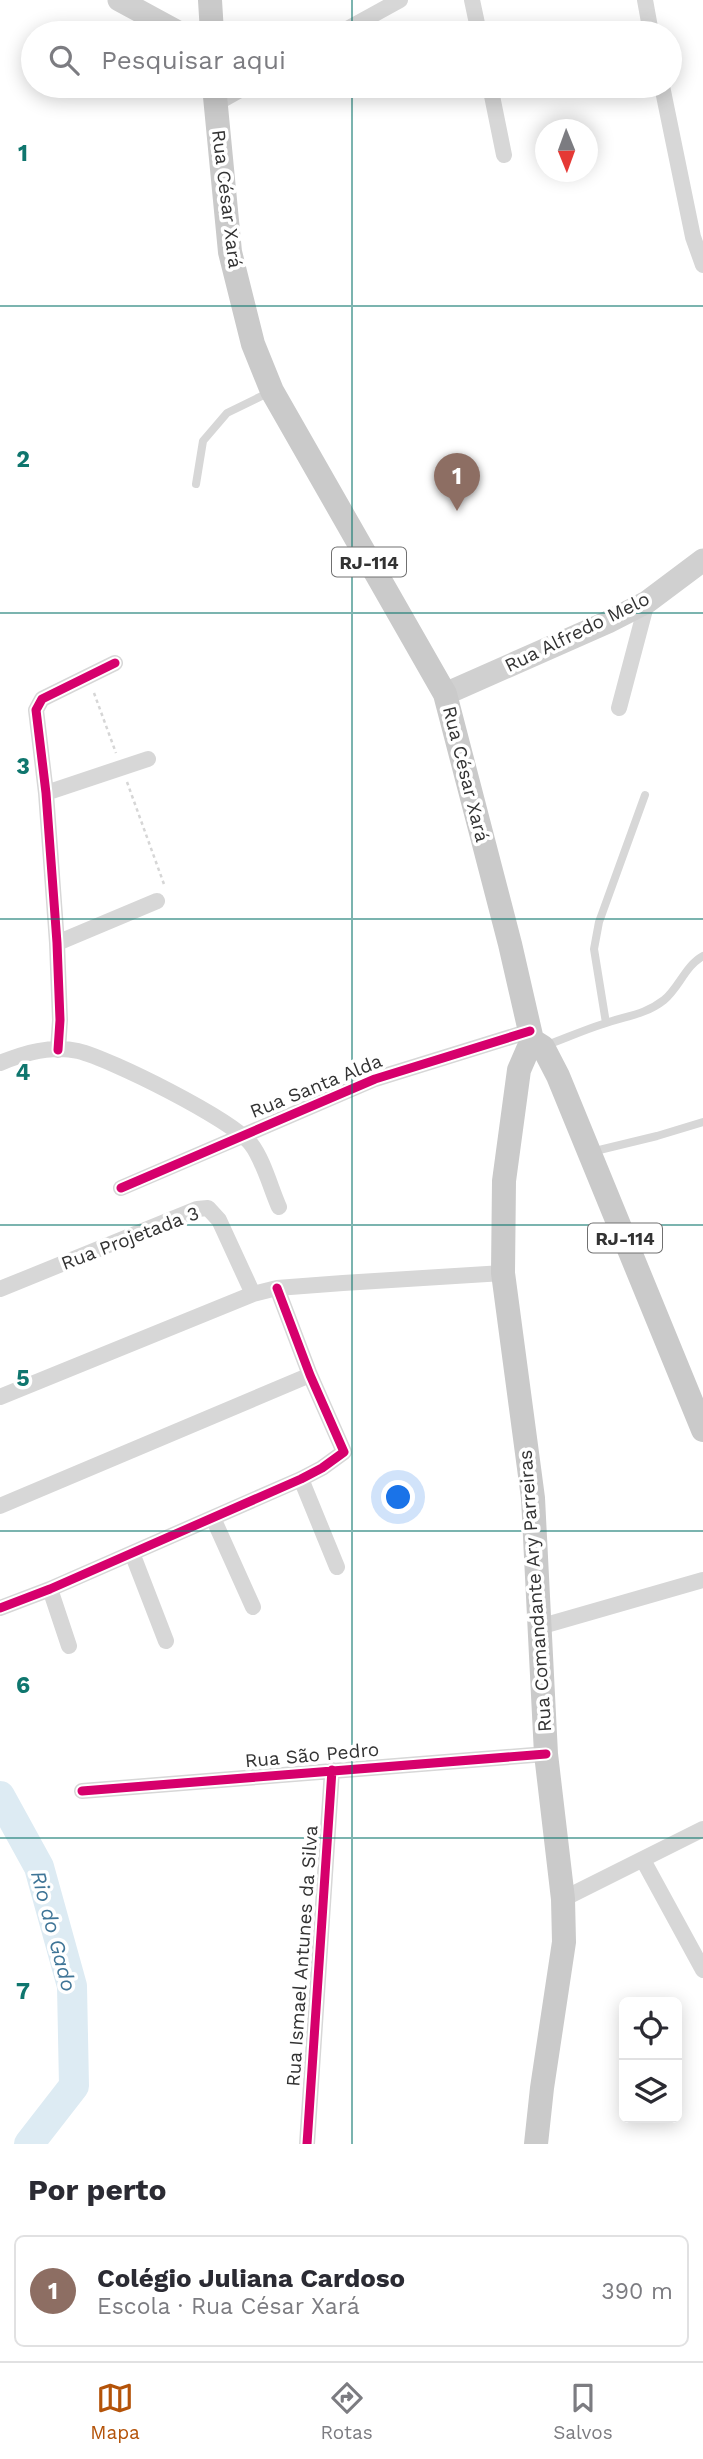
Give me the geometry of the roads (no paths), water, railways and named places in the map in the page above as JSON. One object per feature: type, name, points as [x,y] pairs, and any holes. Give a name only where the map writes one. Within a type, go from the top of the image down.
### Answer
[{"type":"main road","points":[[210,0],[211,21]]},
{"type":"main road","name":"Rua César Xará","points":[[215,98],[230,252],[253,344],[272,391],[445,694],[535,1039],[558,1076],[697,1400],[703,1430]]},
{"type":"main road","name":"Rua Comandante Ary Parreiras","points":[[535,1039],[519,1070],[517,1084],[504,1181],[503,1273],[533,1498],[546,1754],[563,1899],[564,1942],[536,2144]]},
{"type":"main road","points":[[517,1084],[536,1075],[558,1076]]},
{"type":"street","points":[[119,0],[158,21]]},
{"type":"street","points":[[362,21],[400,0]]},
{"type":"street","points":[[472,0],[476,21]]},
{"type":"street","points":[[645,0],[649,21]]},
{"type":"street","points":[[492,98],[504,155]]},
{"type":"street","points":[[665,98],[703,265]]},
{"type":"street","name":"Rua Alfredo Melo","points":[[445,694],[647,602],[703,560]]},
{"type":"street","points":[[619,708],[647,602]]},
{"type":"street","points":[[58,1050],[60,1020],[57,943],[46,793],[35,718],[42,699],[115,663]]},
{"type":"street","points":[[46,793],[148,759]]},
{"type":"street","points":[[57,943],[157,901]]},
{"type":"street","name":"Rua Santa Alda","points":[[121,1188],[375,1079],[535,1039]]},
{"type":"street","points":[[0,1063],[37,1051],[78,1051],[180,1097],[243,1135],[253,1146],[279,1207]]},
{"type":"street","name":"Rua Projetada 3","points":[[0,1289],[197,1209],[208,1208],[219,1220],[253,1294]]},
{"type":"street","points":[[0,1397],[253,1294],[277,1289],[503,1273]]},
{"type":"street","points":[[0,1608],[50,1589],[301,1479],[344,1452],[310,1375],[277,1289]]},
{"type":"street","points":[[0,1506],[310,1375]]},
{"type":"street","points":[[301,1479],[337,1567]]},
{"type":"street","points":[[213,1518],[253,1607]]},
{"type":"street","points":[[132,1553],[166,1641]]},
{"type":"street","points":[[539,1627],[703,1580]]},
{"type":"street","points":[[50,1589],[69,1646]]},
{"type":"street","name":"Rua São Pedro","points":[[82,1791],[546,1754]]},
{"type":"street","name":"Rua Ismael Antunes da Silva","points":[[307,2144],[332,1770]]},
{"type":"street","points":[[563,1899],[703,1829]]},
{"type":"street","points":[[643,1860],[703,1970]]},
{"type":"lane","points":[[196,484],[204,441],[227,413],[272,391]]},
{"type":"lane","points":[[606,1023],[594,950],[599,922],[646,795]]},
{"type":"lane","points":[[535,1039],[637,1015],[659,1004],[675,989],[688,969],[703,956]]},
{"type":"lane","points":[[590,1152],[703,1122]]},
{"type":"waterway","name":"Rio do Gado","points":[[0,1796],[39,1867],[72,1986],[74,2086],[29,2144]]},
{"type":"place","name":"Colégio Juliana Cardoso","points":[[457,511]]}]
